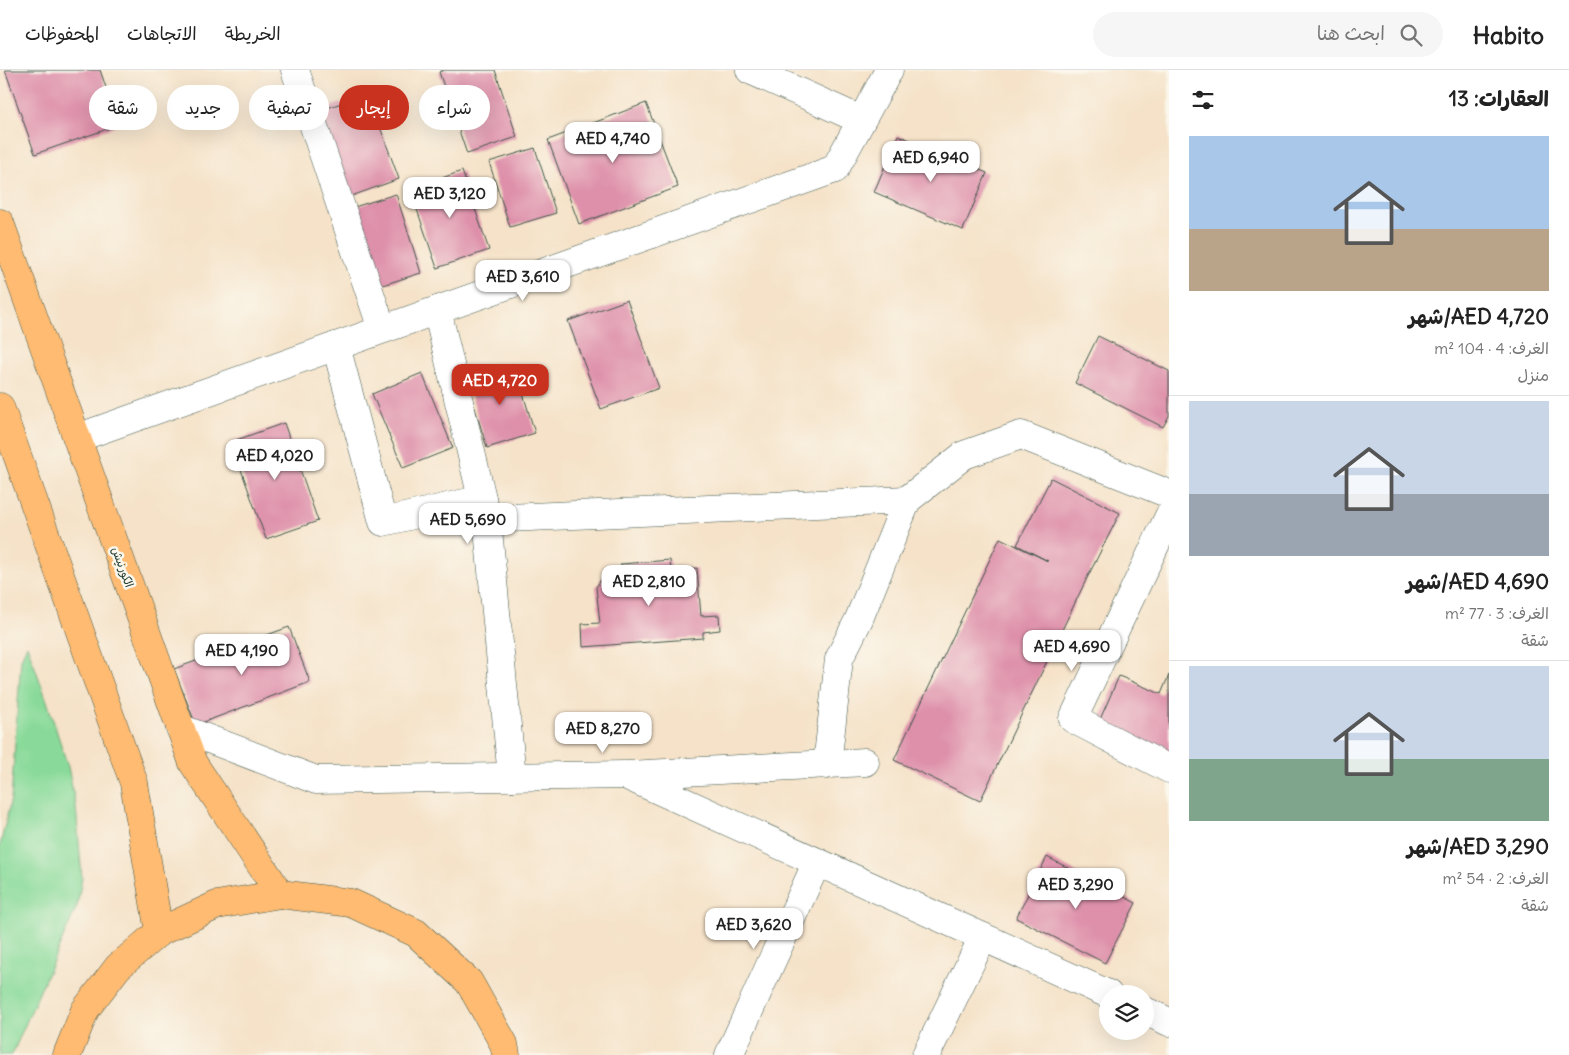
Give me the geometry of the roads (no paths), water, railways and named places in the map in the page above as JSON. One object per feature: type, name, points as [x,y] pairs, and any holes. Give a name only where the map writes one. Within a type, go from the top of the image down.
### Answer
[{"type":"main road","name":"الكورنيش","points":[[0,223],[193,762],[280,894]]},
{"type":"main road","points":[[0,407],[134,782],[159,932]]},
{"type":"main road","points":[[67,1055],[85,1010],[118,967],[159,932],[217,905],[280,894],[351,903],[416,933],[468,982],[504,1044],[506,1055]]},
{"type":"street","points":[[295,70],[382,329]]},
{"type":"street","points":[[750,70],[861,120]]},
{"type":"street","points":[[77,438],[835,169],[888,70]]},
{"type":"street","points":[[436,310],[484,509],[512,777]]},
{"type":"street","points":[[336,346],[383,522],[484,509],[907,500]]},
{"type":"street","points":[[827,764],[839,659],[859,619],[907,500],[964,455],[1021,435],[1169,494]]},
{"type":"street","points":[[1169,516],[1074,720],[1169,769]]},
{"type":"street","points":[[180,728],[316,780],[625,775],[865,762]]},
{"type":"street","points":[[625,775],[1099,990]]},
{"type":"street","points":[[729,1055],[817,862]]},
{"type":"street","points":[[926,1055],[983,937]]},
{"type":"street","points":[[1154,1015],[1169,1022]]}]
